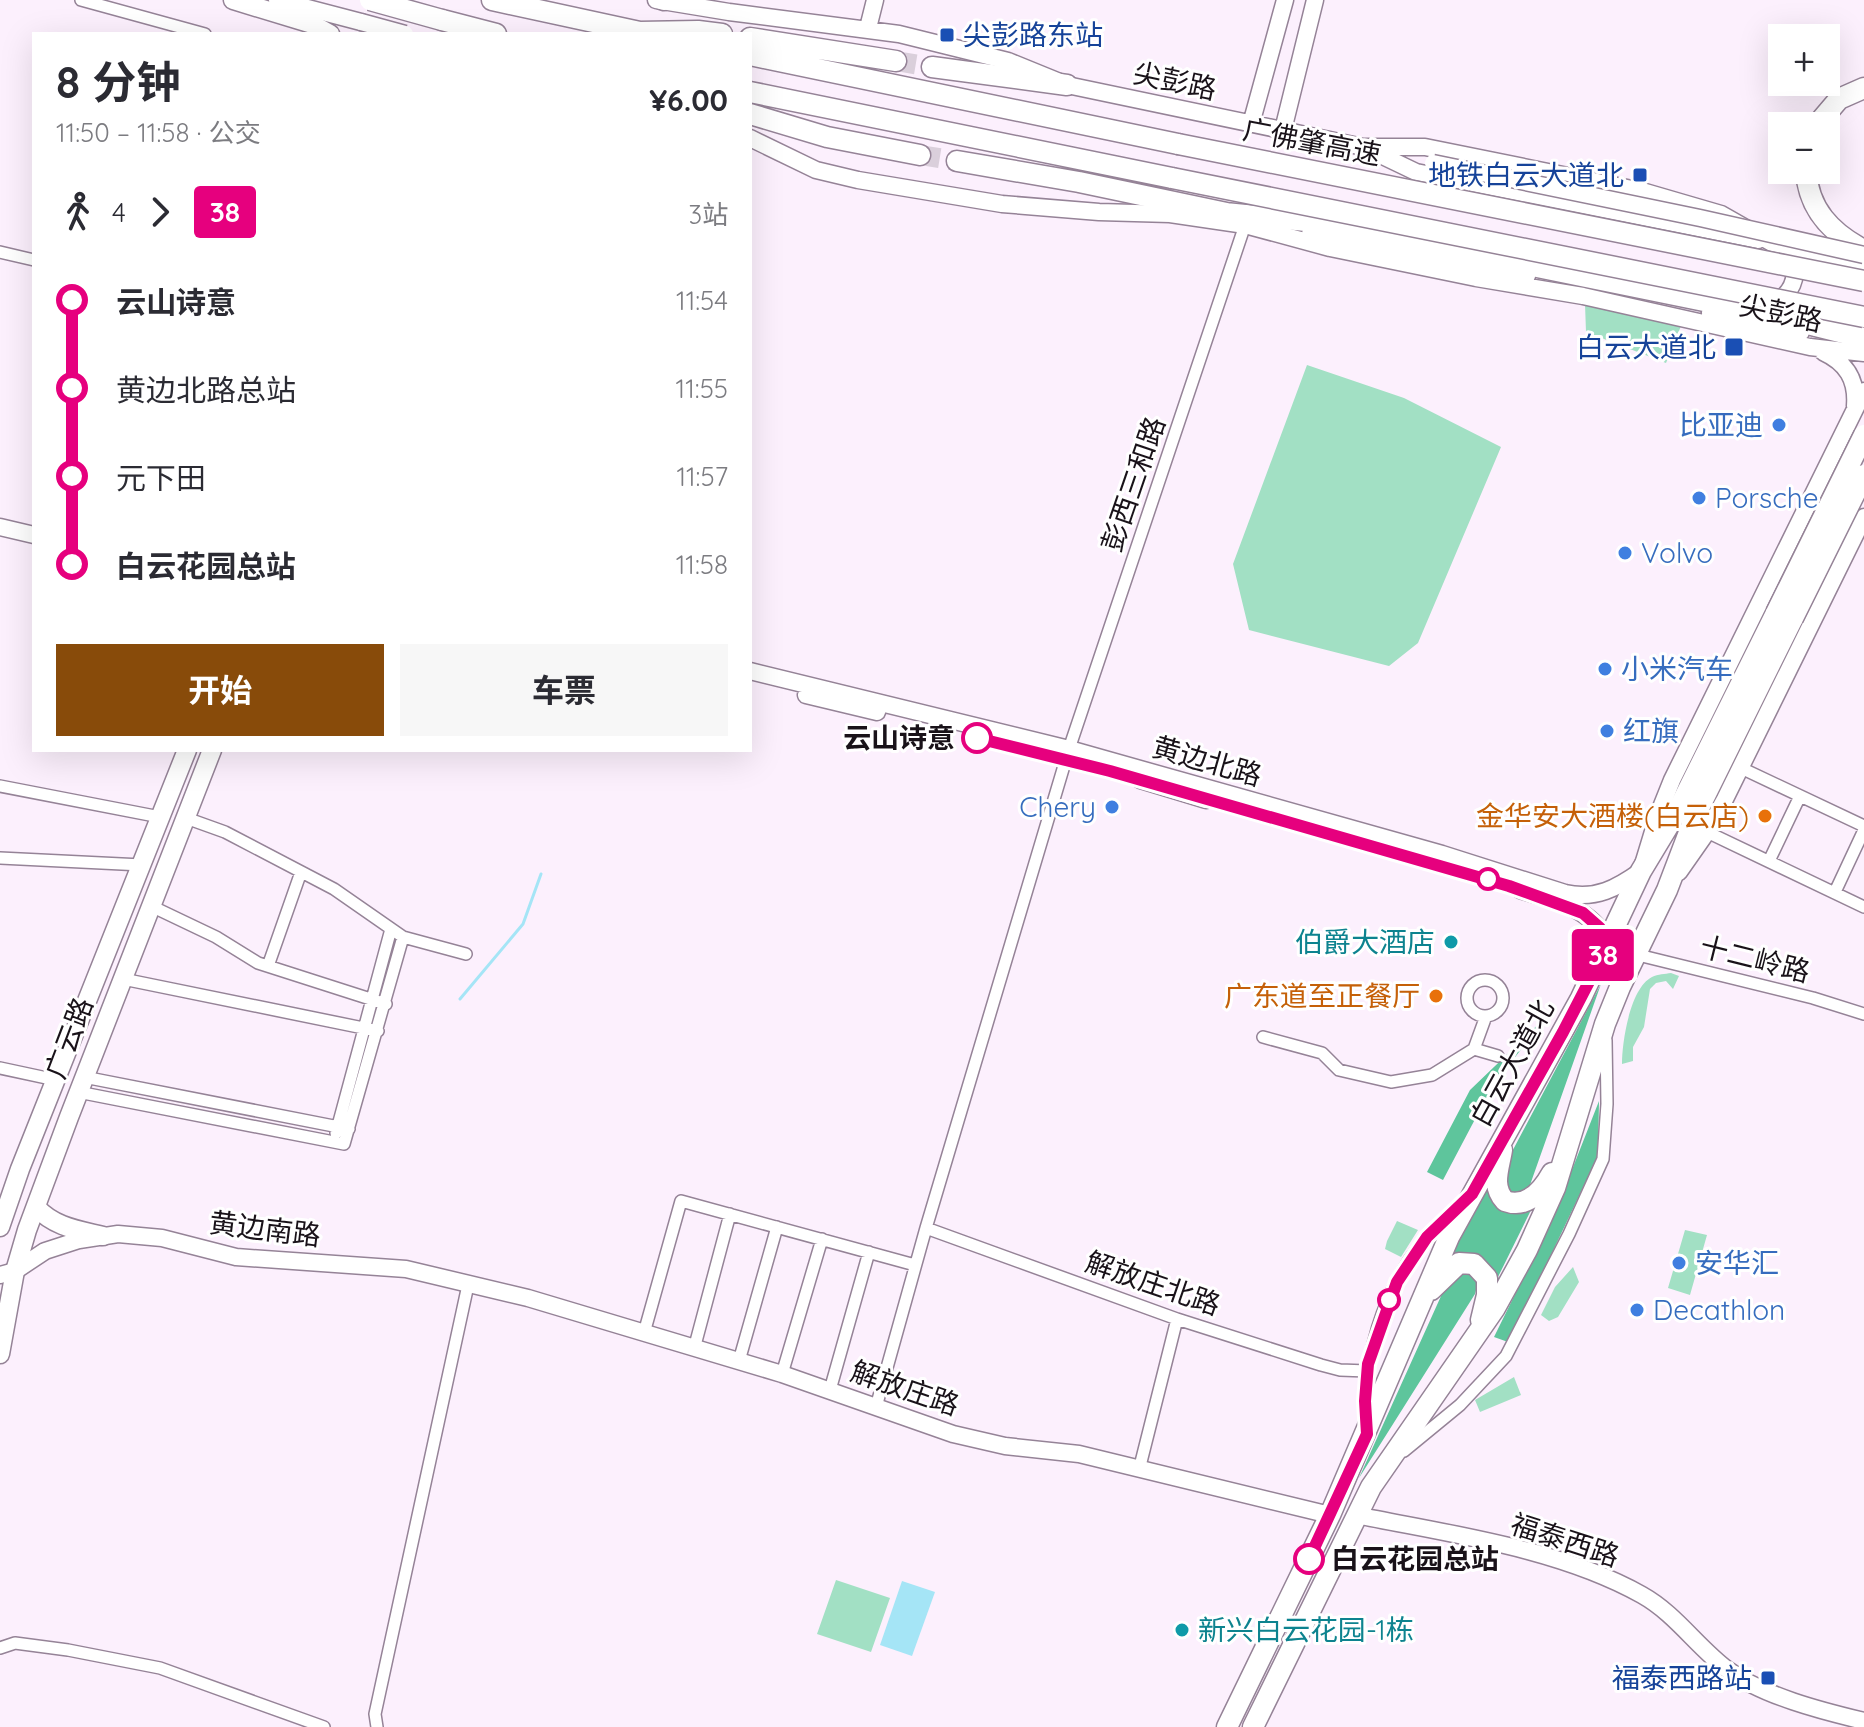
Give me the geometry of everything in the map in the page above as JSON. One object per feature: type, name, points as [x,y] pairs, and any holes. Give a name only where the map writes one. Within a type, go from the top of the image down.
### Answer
[{"type":"highway","points":[[370,0],[488,32]]},
{"type":"highway","points":[[492,0],[639,32]]},
{"type":"highway","points":[[671,32],[706,32]]},
{"type":"highway","points":[[752,38],[896,61]]},
{"type":"highway","name":"广佛肇高速","points":[[752,55],[1178,144],[1864,280]]},
{"type":"highway","points":[[932,67],[1067,85]]},
{"type":"highway","points":[[1828,112],[1839,99],[1864,88]]},
{"type":"highway","points":[[752,92],[1864,317]]},
{"type":"highway","points":[[752,115],[827,137],[920,155]]},
{"type":"highway","points":[[957,161],[1079,182],[1353,240]]},
{"type":"highway","points":[[1808,184],[1818,212],[1864,255]]},
{"type":"highway","points":[[1225,213],[1316,222],[1738,308],[1864,338]]},
{"type":"highway","name":"白云大道北","points":[[1253,1727],[1356,1515],[1382,1469],[1508,1287],[1548,1206],[1605,1024],[1634,954],[1667,890],[1696,814],[1864,435]]},
{"type":"highway","name":"白云大道北","points":[[1227,1727],[1330,1515],[1367,1434],[1419,1305],[1472,1194],[1557,1043],[1608,945],[1641,871],[1864,475]]},
{"type":"highway","points":[[1506,1131],[1497,1192],[1511,1204],[1528,1201],[1540,1191],[1570,1141]]},
{"type":"highway","points":[[1419,1305],[1453,1267],[1459,1263],[1474,1264],[1483,1272],[1487,1287],[1478,1332]]},
{"type":"main road","points":[[233,0],[312,24],[326,32]]},
{"type":"main road","points":[[384,32],[392,0]]},
{"type":"main road","points":[[405,32],[412,0]]},
{"type":"main road","name":"广云路","points":[[0,1227],[186,752]]},
{"type":"main road","name":"广云路","points":[[0,1354],[5,1270],[36,1207],[211,752]]},
{"type":"main road","points":[[42,1114],[54,1122],[62,1122],[69,1117]]},
{"type":"main road","points":[[36,1207],[58,1225],[103,1236]]},
{"type":"street","points":[[81,0],[198,32]]},
{"type":"street","points":[[277,0],[398,32]]},
{"type":"street","name":"尖彭路","points":[[660,0],[729,12],[868,28],[1008,61],[1067,85],[1251,124],[1363,147],[1425,147],[1642,191],[1721,214],[1772,243],[1832,256],[1864,269]]},
{"type":"street","points":[[868,28],[875,0]]},
{"type":"street","points":[[1251,124],[1285,0]]},
{"type":"street","points":[[1283,130],[1315,0]]},
{"type":"street","name":"尖彭路","points":[[752,139],[816,170],[944,195],[1002,204],[1178,215],[1245,225],[1330,248],[1583,296],[1810,347],[1864,353]]},
{"type":"street","points":[[1363,147],[1864,255]]},
{"type":"street","points":[[1363,147],[1416,172],[1772,243],[1786,251],[1793,262],[1794,279],[1789,293],[1776,304],[1738,308]]},
{"type":"street","points":[[1245,225],[1353,240],[1864,345]]},
{"type":"street","name":"彭西三和路","points":[[876,1407],[915,1265],[1068,754],[1245,225]]},
{"type":"street","points":[[0,252],[32,260]]},
{"type":"street","points":[[1832,256],[1864,255]]},
{"type":"street","points":[[1832,256],[1864,280]]},
{"type":"street","points":[[1810,347],[1836,359],[1847,369],[1859,404]]},
{"type":"street","points":[[1641,871],[1672,780],[1864,391]]},
{"type":"street","points":[[1813,491],[1829,485],[1846,485],[1854,488],[1864,503]]},
{"type":"street","points":[[1667,890],[1707,832],[1741,768],[1864,517]]},
{"type":"street","points":[[1849,543],[1864,526]]},
{"type":"street","points":[[0,527],[32,535]]},
{"type":"street","points":[[0,538],[32,545]]},
{"type":"street","name":"黄边北路","points":[[752,672],[1442,854],[1572,894],[1599,894],[1641,871]]},
{"type":"street","name":"黄边北路","points":[[752,683],[1068,754],[1416,858],[1544,898],[1592,919],[1608,945]]},
{"type":"street","points":[[1741,768],[1864,828],[1835,892]]},
{"type":"street","points":[[0,786],[160,817]]},
{"type":"street","points":[[1769,861],[1800,796]]},
{"type":"street","points":[[186,818],[225,832],[334,889],[403,937],[466,954]]},
{"type":"street","points":[[1707,832],[1864,907]]},
{"type":"street","points":[[0,858],[142,865]]},
{"type":"street","points":[[268,966],[301,872]]},
{"type":"street","points":[[151,906],[173,914],[268,966],[386,1004]]},
{"type":"street","points":[[81,1084],[344,1144],[344,1128],[364,1028],[391,929]]},
{"type":"street","points":[[344,1128],[378,1031],[403,937]]},
{"type":"street","name":"十二岭路","points":[[1634,954],[1813,998],[1864,1014]]},
{"type":"street","points":[[123,979],[378,1031]]},
{"type":"street","points":[[1263,1037],[1322,1053],[1339,1070],[1391,1082],[1432,1075],[1474,1049],[1486,1016]]},
{"type":"street","points":[[1382,1469],[1460,1405],[1499,1365],[1516,1340],[1603,1159],[1607,1104],[1605,1024]]},
{"type":"street","points":[[1474,1049],[1498,1056]]},
{"type":"street","points":[[0,1068],[56,1080]]},
{"type":"street","points":[[81,1084],[344,1128]]},
{"type":"street","points":[[1367,1434],[1367,1371],[1383,1317],[1405,1268],[1427,1237],[1472,1194]]},
{"type":"street","points":[[644,1333],[681,1201],[915,1265]]},
{"type":"street","points":[[694,1349],[730,1214]]},
{"type":"street","points":[[739,1361],[777,1227]]},
{"type":"street","name":"解放庄北路","points":[[926,1228],[1177,1319],[1331,1368],[1367,1371]]},
{"type":"street","name":"黄边南路","points":[[5,1270],[45,1251],[79,1240],[118,1234],[162,1238],[236,1257],[393,1266],[468,1285]]},
{"type":"street","points":[[782,1374],[822,1239]]},
{"type":"street","points":[[830,1390],[869,1252]]},
{"type":"street","points":[[377,1727],[375,1714],[468,1285]]},
{"type":"street","name":"解放庄路","points":[[468,1285],[528,1298],[782,1374],[928,1427],[980,1441],[1079,1454],[1330,1515]]},
{"type":"street","points":[[1139,1470],[1177,1319]]},
{"type":"street","name":"福泰西路","points":[[1356,1515],[1572,1563],[1617,1582],[1658,1605],[1709,1654],[1745,1681],[1832,1713],[1864,1721]]},
{"type":"street","points":[[0,1648],[15,1643],[160,1668],[324,1727]]},
{"type":"green space","points":[[1585,304],[1681,326],[1666,363],[1586,332]]},
{"type":"green space","points":[[1307,365],[1404,398],[1501,447],[1418,643],[1389,666],[1249,630],[1233,564]]},
{"type":"green space","points":[[1671,973],[1679,976],[1673,989],[1666,981],[1656,983],[1650,989],[1644,1027],[1633,1047],[1633,1061],[1622,1064],[1626,1030],[1638,992],[1652,977]]},
{"type":"green space","points":[[1601,984],[1530,1185],[1520,1193],[1508,1191],[1504,1185],[1506,1163]]},
{"type":"green space","points":[[1547,1016],[1492,1087],[1443,1180],[1427,1172],[1470,1090]]},
{"type":"green space","points":[[1599,1101],[1598,1156],[1512,1337],[1508,1342],[1494,1337],[1555,1213]]},
{"type":"green space","points":[[1488,1179],[1489,1189],[1534,1204],[1497,1279],[1480,1257],[1466,1252],[1449,1254]]},
{"type":"green space","points":[[1397,1221],[1418,1230],[1401,1257],[1385,1249]]},
{"type":"green space","points":[[1685,1230],[1707,1235],[1690,1295],[1668,1288]]},
{"type":"green space","points":[[1573,1267],[1579,1282],[1558,1317],[1549,1321],[1541,1315],[1555,1287]]},
{"type":"green space","points":[[1470,1272],[1477,1282],[1475,1294],[1359,1478],[1446,1285],[1453,1275]]},
{"type":"green space","points":[[1514,1377],[1521,1395],[1480,1412],[1475,1400]]},
{"type":"green space","points":[[836,1580],[890,1598],[871,1652],[817,1634]]},
{"type":"water","points":[[902,1581],[935,1592],[912,1656],[880,1645]]},
{"type":"waterway","points":[[460,999],[523,924],[541,874]]},
{"type":"tunnel","points":[[896,61],[932,67]]},
{"type":"tunnel","points":[[920,155],[957,161]]},
{"type":"bus line","name":"38","points":[[977,738],[1110,771],[1488,879],[1571,907],[1592,919],[1604,935],[1608,945],[1581,998],[1472,1194],[1427,1237],[1397,1282],[1368,1364],[1365,1388],[1367,1434],[1309,1559]]},
{"type":"place","name":"尖彭路东站","points":[[947,35]]},
{"type":"place","name":"地铁白云大道北","points":[[1640,175]]},
{"type":"place","name":"白云大道北","points":[[1734,347]]},
{"type":"place","name":"比亚迪","points":[[1779,425]]},
{"type":"place","name":"Porsche","points":[[1699,498]]},
{"type":"place","name":"Volvo","points":[[1625,553]]},
{"type":"place","name":"小米汽车","points":[[1605,669]]},
{"type":"place","name":"红旗","points":[[1607,731]]},
{"type":"place","name":"云山诗意","points":[[977,738]]},
{"type":"place","name":"Chery","points":[[1112,807]]},
{"type":"place","name":"金华安大酒楼(白云店)","points":[[1765,816]]},
{"type":"place","name":"伯爵大酒店","points":[[1451,942]]},
{"type":"place","name":"广东道至正餐厅","points":[[1436,996]]},
{"type":"place","name":"安华汇","points":[[1679,1263]]},
{"type":"place","name":"Decathlon","points":[[1637,1310]]},
{"type":"place","name":"白云花园总站","points":[[1309,1559]]},
{"type":"place","name":"新兴白云花园-1栋","points":[[1182,1630]]},
{"type":"place","name":"福泰西路站","points":[[1768,1678]]}]
